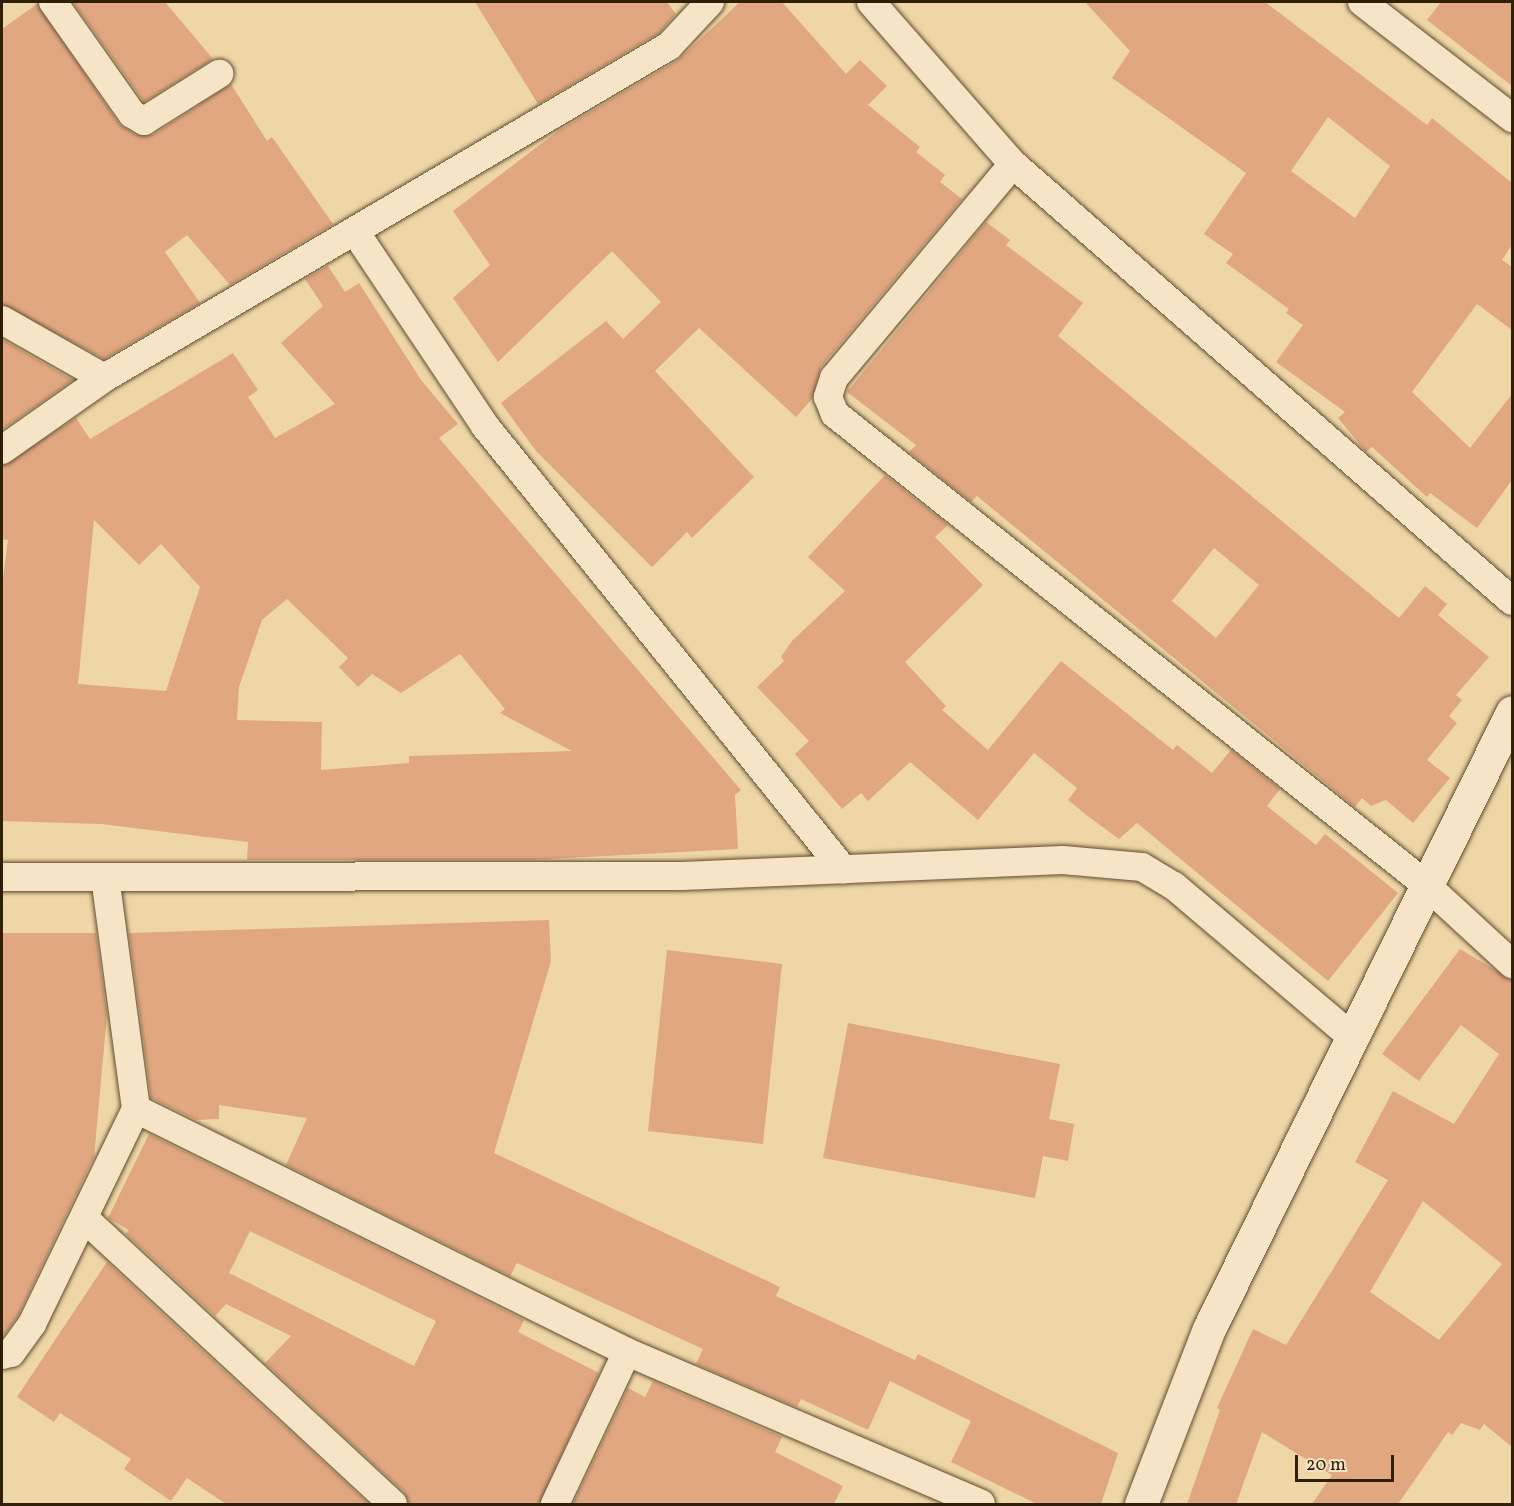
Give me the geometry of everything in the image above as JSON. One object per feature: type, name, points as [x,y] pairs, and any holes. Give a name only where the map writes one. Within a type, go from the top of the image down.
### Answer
[{"type":"street","points":[[53,2],[132,114],[144,122],[219,74]]},
{"type":"street","points":[[2,450],[104,378],[356,233],[497,143],[669,46],[710,2]]},
{"type":"street","points":[[871,2],[1013,164],[1512,601]]},
{"type":"street","points":[[1362,2],[1512,118]]},
{"type":"street","points":[[1013,164],[834,378],[828,396],[835,414],[1424,884],[1512,964]]},
{"type":"street","points":[[356,233],[485,426],[843,870]]},
{"type":"street","points":[[2,320],[104,378]]},
{"type":"street","points":[[1141,1504],[1209,1329],[1424,884],[1512,712]]},
{"type":"street","points":[[2,877],[682,876],[1063,860],[1142,867],[1174,886],[1350,1035]]},
{"type":"street","points":[[2,1355],[10,1353],[32,1324],[136,1109],[105,878]]},
{"type":"street","points":[[136,1109],[627,1352],[981,1504]]},
{"type":"street","points":[[84,1218],[393,1504]]},
{"type":"street","points":[[555,1504],[627,1352]]},
{"type":"building","points":[[73,2],[165,2],[213,59],[144,102]]},
{"type":"building","points":[[475,2],[667,2],[676,14],[659,33],[538,104]]},
{"type":"building","points":[[740,2],[782,2],[846,74],[860,60],[887,86],[868,105],[920,147],[916,152],[945,175],[940,182],[962,199],[821,367],[812,399],[796,417],[699,328],[655,371],[754,477],[692,538],[687,532],[652,567],[536,451],[501,403],[606,321],[623,339],[661,302],[612,251],[498,362],[453,298],[490,265],[453,211],[558,131],[678,60]]},
{"type":"building","points":[[1085,2],[1265,2],[1427,125],[1432,118],[1512,183],[1512,245],[1502,260],[1512,267],[1512,330],[1477,304],[1412,392],[1470,448],[1512,394],[1512,480],[1477,528],[1430,493],[1427,497],[1372,447],[1366,452],[1338,418],[1345,412],[1276,362],[1303,325],[1286,313],[1289,309],[1226,263],[1233,254],[1204,234],[1246,173],[1112,78],[1130,51]],"holes":[[[1328,117],[1390,166],[1355,218],[1291,171]]]},
{"type":"building","points":[[1441,2],[1512,2],[1512,86],[1427,20]]},
{"type":"building","points":[[37,4],[119,124],[136,135],[153,135],[231,84],[267,141],[272,137],[333,224],[230,285],[187,235],[165,252],[200,303],[104,359],[2,304],[2,29]]},
{"type":"building","points":[[986,222],[1010,240],[1006,245],[1083,303],[1058,336],[1399,618],[1425,586],[1447,604],[1438,615],[1489,657],[1456,695],[1462,700],[1449,716],[1457,723],[1427,760],[1450,778],[1413,823],[1386,800],[1371,806],[1362,798],[1355,807],[977,496],[971,502],[909,452],[916,445],[847,392]],"holes":[[[1214,548],[1259,585],[1216,638],[1172,601]]]},
{"type":"building","points":[[328,266],[345,292],[359,283],[421,380],[458,424],[439,438],[741,790],[735,795],[738,849],[529,860],[247,860],[248,842],[101,824],[2,821],[2,586],[8,540],[2,539],[2,466],[76,418],[90,439],[233,353],[258,390],[248,397],[275,438],[335,404],[281,343],[323,306],[305,279]],"holes":[[[94,520],[139,565],[161,544],[200,587],[166,691],[78,684]],[[287,599],[348,658],[339,667],[358,687],[372,674],[401,693],[460,654],[505,709],[500,713],[572,751],[409,756],[409,763],[321,770],[322,722],[237,720],[239,687],[262,620]]]},
{"type":"building","points":[[2,339],[73,380],[2,430]]},
{"type":"building","points":[[885,475],[948,525],[935,537],[983,585],[905,662],[946,706],[942,710],[988,750],[1061,661],[1173,750],[1177,745],[1212,773],[1231,750],[1280,789],[1267,806],[1316,845],[1325,834],[1398,893],[1328,981],[1137,823],[1119,839],[1089,817],[1068,800],[1077,788],[1034,753],[978,820],[910,762],[868,801],[861,793],[842,809],[795,754],[809,741],[757,687],[784,661],[781,657],[792,641],[845,591],[808,557]]},
{"type":"building","points":[[549,920],[551,961],[494,1153],[780,1287],[776,1296],[915,1360],[918,1354],[1118,1453],[1101,1504],[1037,1504],[951,1462],[971,1421],[890,1381],[868,1430],[801,1399],[797,1407],[696,1364],[703,1349],[517,1263],[510,1276],[286,1165],[307,1118],[219,1105],[219,1119],[196,1120],[151,1098],[129,933]]},
{"type":"building","points":[[2,933],[96,933],[107,1015],[94,1157],[18,1316],[2,1338]]},
{"type":"building","points":[[1460,949],[1512,980],[1512,1447],[1484,1424],[1480,1430],[1461,1423],[1452,1435],[1448,1432],[1398,1504],[1312,1504],[1332,1475],[1262,1432],[1236,1504],[1187,1504],[1220,1410],[1217,1408],[1253,1329],[1286,1345],[1388,1180],[1355,1162],[1393,1091],[1454,1124],[1499,1054],[1461,1025],[1419,1081],[1382,1054]],"holes":[[[1423,1201],[1502,1264],[1439,1340],[1370,1292]]]},
{"type":"building","points":[[667,950],[782,964],[763,1144],[648,1131]]},
{"type":"building","points":[[848,1023],[1060,1064],[1049,1119],[1074,1124],[1068,1161],[1043,1156],[1035,1198],[823,1158]]},
{"type":"building","points":[[149,1134],[524,1320],[518,1332],[599,1373],[539,1504],[409,1504],[404,1492],[265,1363],[291,1336],[226,1304],[215,1316],[126,1234],[129,1230],[108,1218]],"holes":[[[250,1231],[436,1321],[414,1366],[229,1273]]]},
{"type":"building","points":[[107,1262],[369,1504],[226,1504],[187,1478],[171,1501],[124,1469],[131,1459],[60,1413],[54,1422],[17,1397]]},
{"type":"building","points":[[653,1381],[782,1437],[775,1452],[843,1486],[834,1504],[573,1504],[628,1388],[645,1397]]}]
